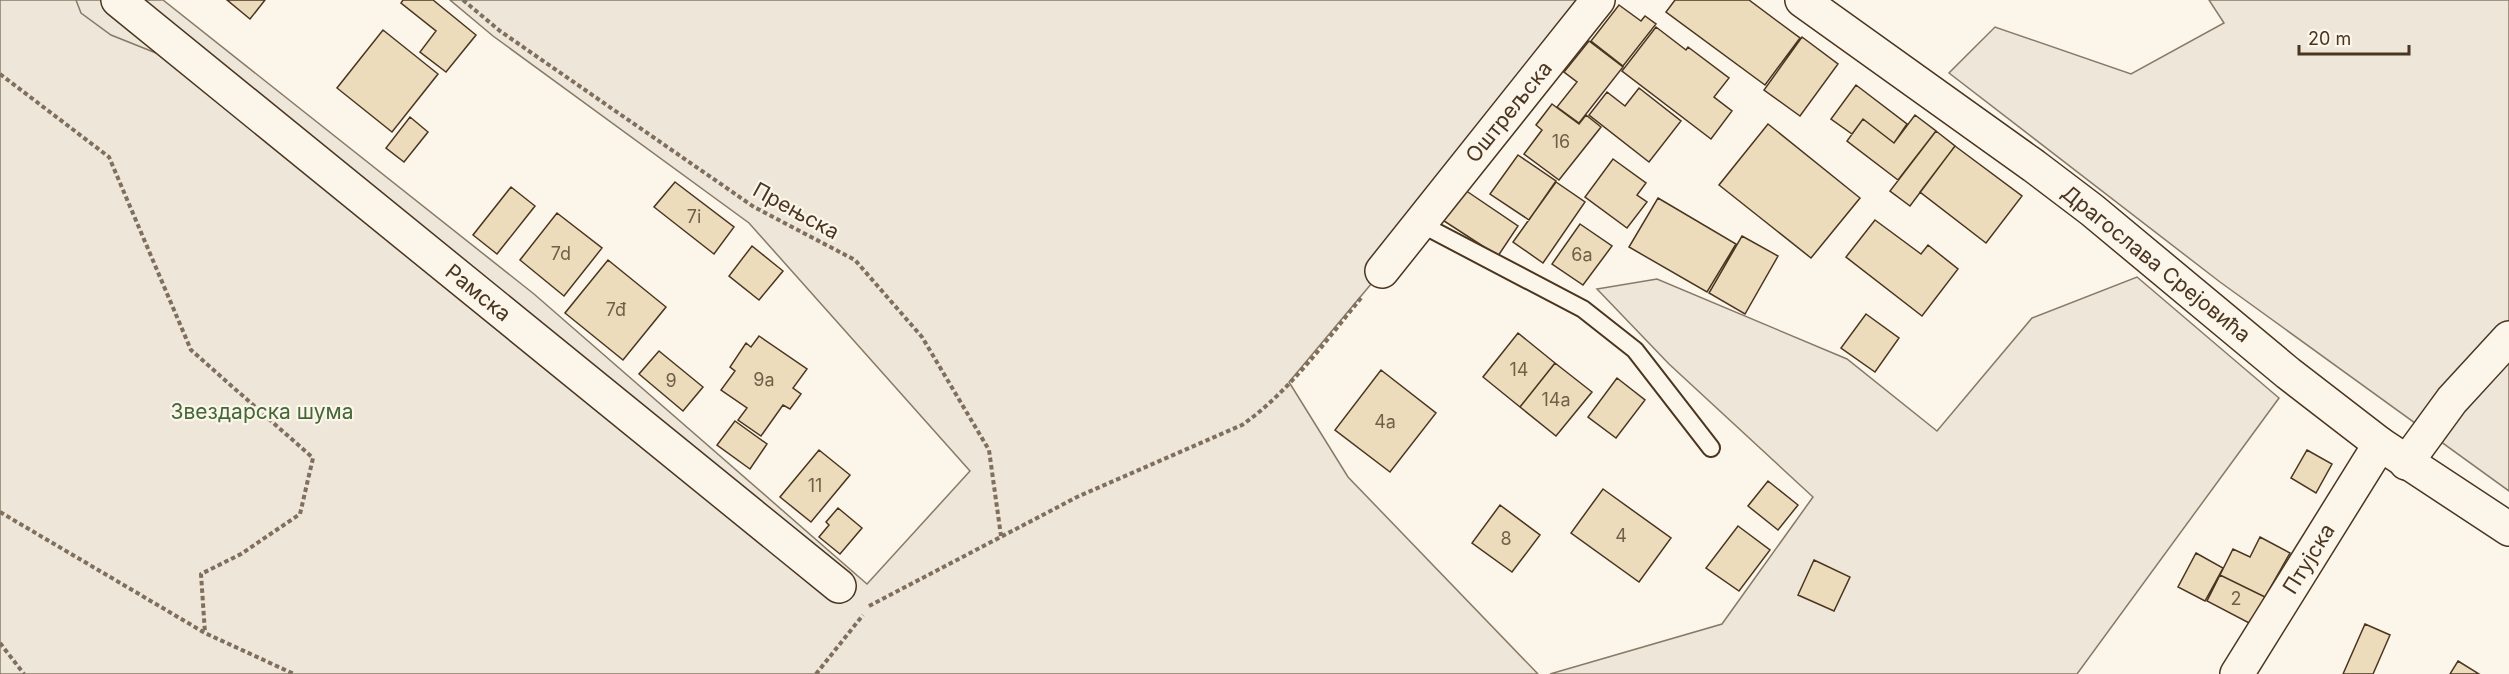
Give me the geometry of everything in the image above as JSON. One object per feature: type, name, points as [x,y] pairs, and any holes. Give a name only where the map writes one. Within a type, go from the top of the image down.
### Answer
[{"type":"street","name":"Рамска","points":[[118,0],[839,586]]},
{"type":"street","name":"Оштрељска","points":[[1382,272],[1598,0]]},
{"type":"street","name":"Драгослава Срејовића","points":[[1802,0],[2067,191],[2288,373],[2393,453],[2509,529]]},
{"type":"street","name":"Птујска","points":[[2237,674],[2393,453],[2452,400],[2509,338]]},
{"type":"lane","points":[[1419,223],[1583,309],[1635,350],[1711,448]]},
{"type":"path","name":"Прењска","points":[[463,0],[500,31],[754,207],[855,260],[922,337],[989,450],[1001,536]]},
{"type":"path","points":[[0,74],[109,157],[191,350],[313,458],[300,514],[241,554],[201,574],[205,633]]},
{"type":"path","points":[[816,674],[870,605],[1077,497],[1221,435],[1250,419],[1289,382],[1382,272]]},
{"type":"path","points":[[0,512],[205,633],[294,674]]},
{"type":"path","points":[[0,643],[24,674]]},
{"type":"green space","name":"Звездарска шума","points":[[0,0],[163,0],[534,294],[867,584],[970,471],[749,223],[493,36],[450,0],[1592,0],[1382,271],[1289,382],[1348,477],[1538,674],[0,674]]},
{"type":"green space","points":[[2209,0],[2509,0],[2509,491],[2220,282],[1949,73],[1995,27],[2131,74],[2224,23]]},
{"type":"green space","points":[[2137,277],[2279,398],[2077,674],[1550,674],[1722,624],[1813,497],[1669,364],[1597,289],[1657,279],[1847,359],[1937,431],[2032,318]]},
{"type":"shaded area","points":[[76,0],[118,0],[161,55],[111,35],[81,13]]},
{"type":"building","points":[[227,0],[265,0],[250,19]]},
{"type":"building","points":[[403,0],[433,0],[476,35],[446,72],[420,52],[436,31],[401,3]]},
{"type":"building","points":[[1675,0],[1749,0],[1800,38],[1765,85],[1666,12]]},
{"type":"building","points":[[1619,5],[1641,21],[1645,16],[1656,24],[1623,66],[1591,41]]},
{"type":"building","points":[[1656,27],[1686,50],[1688,47],[1729,78],[1714,97],[1732,111],[1711,139],[1622,71]]},
{"type":"building","points":[[383,30],[438,74],[392,132],[337,88]]},
{"type":"building","points":[[1802,37],[1838,64],[1800,116],[1764,90]]},
{"type":"building","points":[[1589,41],[1623,67],[1579,123],[1557,107],[1577,82],[1564,72]]},
{"type":"building","points":[[1856,85],[1907,124],[1894,143],[1863,119],[1852,134],[1831,119]]},
{"type":"building","points":[[1639,88],[1681,121],[1649,162],[1589,115],[1607,92],[1625,106]]},
{"type":"building","points":[[1552,104],[1579,124],[1586,115],[1601,127],[1559,180],[1524,154],[1542,130],[1536,125]]},
{"type":"building","points":[[1915,115],[1936,131],[1898,180],[1847,141],[1863,119],[1894,143]]},
{"type":"building","points":[[410,117],[428,132],[404,162],[386,148]]},
{"type":"building","points":[[1768,124],[1860,198],[1811,258],[1719,185]]},
{"type":"building","points":[[1936,131],[1955,146],[1910,206],[1890,191]]},
{"type":"building","points":[[1955,146],[2022,196],[1986,243],[1920,192]]},
{"type":"building","points":[[1518,155],[1556,181],[1529,220],[1490,194]]},
{"type":"building","points":[[1613,159],[1646,183],[1637,195],[1647,202],[1627,228],[1585,197]]},
{"type":"building","points":[[675,182],[734,227],[714,254],[654,207]]},
{"type":"building","points":[[1556,182],[1585,202],[1543,263],[1513,242]]},
{"type":"building","points":[[511,187],[535,206],[497,254],[473,235]]},
{"type":"building","points":[[1462,188],[1518,226],[1498,256],[1441,219]]},
{"type":"building","points":[[1658,198],[1736,244],[1707,292],[1629,247]]},
{"type":"building","points":[[557,213],[602,248],[564,296],[520,260]]},
{"type":"building","points":[[1875,220],[1921,254],[1928,245],[1958,269],[1922,316],[1846,257]]},
{"type":"building","points":[[1580,224],[1612,246],[1583,285],[1552,264]]},
{"type":"building","points":[[1742,236],[1778,256],[1745,314],[1709,293]]},
{"type":"building","points":[[752,246],[783,271],[759,300],[729,276]]},
{"type":"building","points":[[608,260],[666,307],[623,360],[565,313]]},
{"type":"building","points":[[1866,314],[1899,338],[1875,372],[1841,348]]},
{"type":"building","points":[[1518,333],[1555,363],[1520,407],[1483,377]]},
{"type":"building","points":[[759,336],[807,369],[793,388],[801,394],[790,409],[783,405],[761,436],[738,420],[747,408],[721,390],[735,371],[730,367],[746,343],[751,347]]},
{"type":"building","points":[[659,351],[703,387],[683,411],[639,374]]},
{"type":"building","points":[[1555,363],[1592,392],[1556,436],[1520,407]]},
{"type":"building","points":[[1381,370],[1436,413],[1390,472],[1335,430]]},
{"type":"building","points":[[1617,378],[1645,400],[1616,438],[1588,417]]},
{"type":"building","points":[[735,421],[767,444],[750,469],[717,445]]},
{"type":"building","points":[[819,450],[850,475],[811,522],[780,497]]},
{"type":"building","points":[[2307,450],[2332,464],[2316,493],[2291,478]]},
{"type":"building","points":[[1768,481],[1798,505],[1778,530],[1748,506]]},
{"type":"building","points":[[1603,489],[1671,538],[1639,582],[1571,533]]},
{"type":"building","points":[[1500,505],[1540,535],[1512,572],[1472,543]]},
{"type":"building","points":[[838,508],[862,528],[840,554],[819,537],[829,525],[826,522]]},
{"type":"building","points":[[1738,526],[1770,550],[1739,591],[1706,568]]},
{"type":"building","points":[[2260,537],[2290,553],[2265,597],[2220,575],[2233,549],[2250,557]]},
{"type":"building","points":[[2196,553],[2223,568],[2205,601],[2178,587]]},
{"type":"building","points":[[1814,560],[1850,577],[1834,611],[1798,595]]},
{"type":"building","points":[[2220,575],[2265,597],[2251,624],[2207,601]]},
{"type":"building","points":[[2365,624],[2390,635],[2373,674],[2343,674]]},
{"type":"building","points":[[2458,661],[2479,674],[2450,674]]}]
